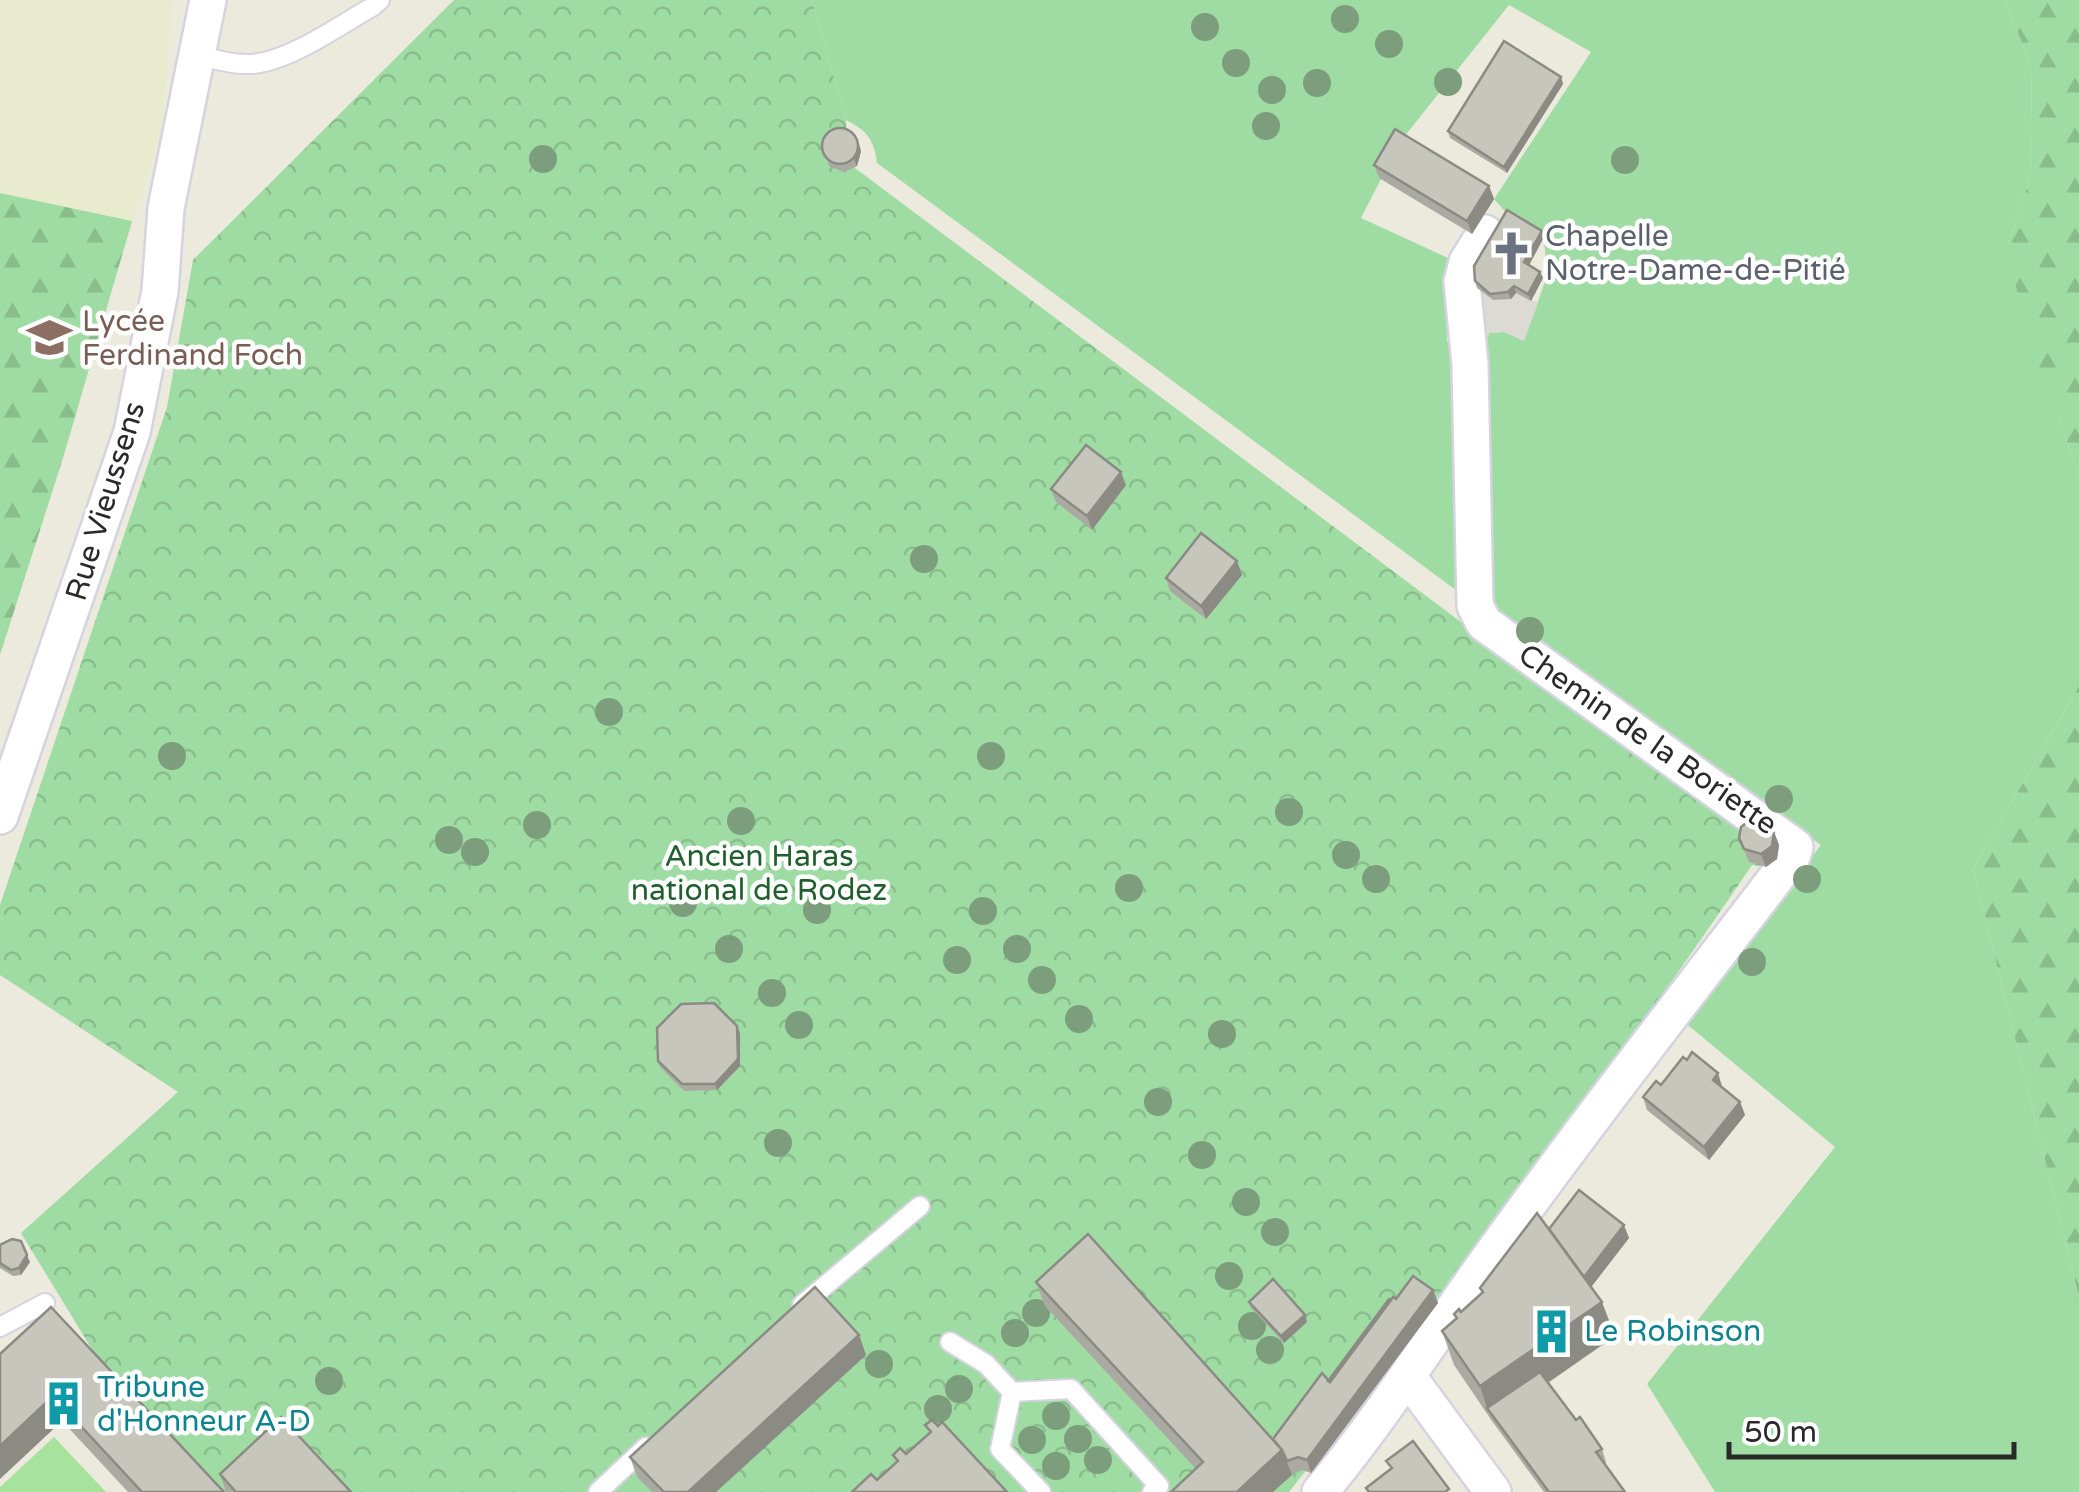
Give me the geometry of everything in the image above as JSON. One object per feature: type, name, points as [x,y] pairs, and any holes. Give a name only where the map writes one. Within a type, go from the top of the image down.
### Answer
[{"type":"street","name":"Rue Vieussens","points":[[0,816],[132,432],[160,291],[166,208],[208,0]]},
{"type":"street","name":"Chemin de la Boriette","points":[[1320,1492],[1489,1271],[1624,1076],[1796,847],[1484,624],[1475,606],[1470,364],[1462,282],[1467,262],[1485,233]]},
{"type":"street","points":[[1409,1378],[1494,1492]]},
{"type":"lane","points":[[198,55],[254,64],[278,58],[380,0]]},
{"type":"lane","points":[[786,1319],[920,1206]]},
{"type":"lane","points":[[0,1327],[45,1303]]},
{"type":"lane","points":[[950,1342],[986,1364],[1012,1392]]},
{"type":"lane","points":[[1012,1392],[1071,1389],[1159,1486],[1152,1492]]},
{"type":"lane","points":[[1012,1392],[1000,1449],[1041,1492]]},
{"type":"lane","points":[[603,1490],[660,1436]]},
{"type":"shaded area","name":"Lycée Ferdinand Foch","points":[[0,0],[172,0],[163,124],[0,655]]},
{"type":"shaded area","points":[[1448,258],[1476,273],[1477,288],[1493,300],[1510,299],[1516,293],[1538,303],[1524,341],[1504,332],[1489,333],[1485,345],[1469,342],[1447,327]]},
{"type":"green space","name":"Ancien Haras national de Rodez","points":[[454,0],[812,0],[847,134],[860,149],[855,168],[1748,837],[1766,867],[1752,865],[1526,1183],[1289,1492],[220,1492],[96,1356],[21,1233],[178,1092],[0,975],[0,905],[167,407],[193,260]]},
{"type":"green space","points":[[812,0],[2005,0],[2032,69],[2030,177],[2007,248],[2058,418],[2079,474],[2079,686],[1973,869],[2079,1297],[2079,1492],[1715,1492],[1647,1384],[1835,1147],[1683,1021],[1821,845],[1503,622],[1489,591],[1485,345],[1489,333],[1504,332],[1524,340],[1547,276],[1544,237],[1509,216],[1494,199],[1591,52],[1509,5],[1400,142],[1361,218],[1448,258],[1447,341],[1461,366],[1464,596],[877,163],[868,137],[846,120]]},
{"type":"green space","points":[[2005,0],[2079,0],[2079,474],[2029,341],[2007,248],[2030,177],[2032,69]]},
{"type":"green space","points":[[0,193],[132,221],[64,455],[0,655]]},
{"type":"green space","points":[[2079,686],[2079,1297],[1973,869]]},
{"type":"green space","points":[[54,1437],[106,1492],[0,1492],[0,1487]]},
{"type":"building","points":[[1504,41],[1561,77],[1504,167],[1448,131]]},
{"type":"building","points":[[840,128],[853,133],[858,146],[853,159],[840,164],[827,159],[822,146],[827,133]]},
{"type":"building","points":[[1395,129],[1489,186],[1467,221],[1374,165]]},
{"type":"building","name":"Chapelle Notre-Dame-de-Pitié","points":[[1507,210],[1542,231],[1524,262],[1540,272],[1528,294],[1514,286],[1508,292],[1490,294],[1475,281],[1474,266]]},
{"type":"building","points":[[1086,445],[1121,472],[1087,516],[1051,489]]},
{"type":"building","points":[[1201,533],[1237,561],[1201,606],[1166,578]]},
{"type":"building","points":[[1753,818],[1767,821],[1774,832],[1772,846],[1761,854],[1744,849],[1739,838],[1741,827]]},
{"type":"building","points":[[714,1003],[737,1026],[738,1059],[715,1084],[682,1084],[658,1061],[657,1028],[681,1004]]},
{"type":"building","points":[[1692,1052],[1718,1073],[1713,1080],[1740,1102],[1704,1147],[1643,1097],[1656,1081],[1661,1085],[1683,1057],[1687,1060]]},
{"type":"building","points":[[1579,1190],[1624,1225],[1584,1277],[1549,1229]]},
{"type":"building","points":[[1537,1213],[1602,1302],[1480,1386],[1442,1331],[1457,1318],[1454,1314],[1459,1309],[1461,1312],[1483,1292],[1480,1288]]},
{"type":"building","points":[[1088,1234],[1282,1450],[1237,1492],[1171,1492],[1203,1462],[1036,1282]]},
{"type":"building","points":[[12,1239],[21,1241],[27,1255],[19,1268],[11,1270],[0,1263],[0,1245]]},
{"type":"building","points":[[1413,1276],[1433,1290],[1307,1460],[1298,1457],[1287,1461],[1273,1439],[1322,1373],[1330,1382]]},
{"type":"building","points":[[1273,1279],[1305,1315],[1281,1336],[1249,1302]]},
{"type":"building","points":[[815,1287],[859,1335],[688,1492],[664,1492],[630,1457]]},
{"type":"building","points":[[1389,1299],[1391,1300],[1328,1381]]},
{"type":"building","name":"Tribune d'Honneur A-D","points":[[51,1307],[224,1492],[142,1492],[53,1396],[0,1446],[0,1354]]},
{"type":"building","points":[[1540,1372],[1576,1420],[1580,1417],[1602,1449],[1596,1452],[1625,1492],[1549,1492],[1487,1408]]},
{"type":"building","points":[[281,1417],[351,1492],[236,1492],[220,1474]]},
{"type":"building","points":[[932,1420],[938,1426],[942,1422],[1007,1492],[852,1492],[871,1474],[877,1480],[898,1461],[893,1455],[900,1448],[906,1454],[931,1432],[925,1425]]},
{"type":"building","points":[[1413,1441],[1449,1489],[1369,1492],[1366,1488],[1392,1468],[1386,1461]]},
{"type":"place","name":"Chapelle Notre-Dame-de-Pitié","points":[[1512,253]]},
{"type":"place","name":"Lycée Ferdinand Foch","points":[[49,338]]},
{"type":"place","name":"Le Robinson","points":[[1551,1331]]},
{"type":"place","name":"Tribune d'Honneur A-D","points":[[64,1404]]}]
